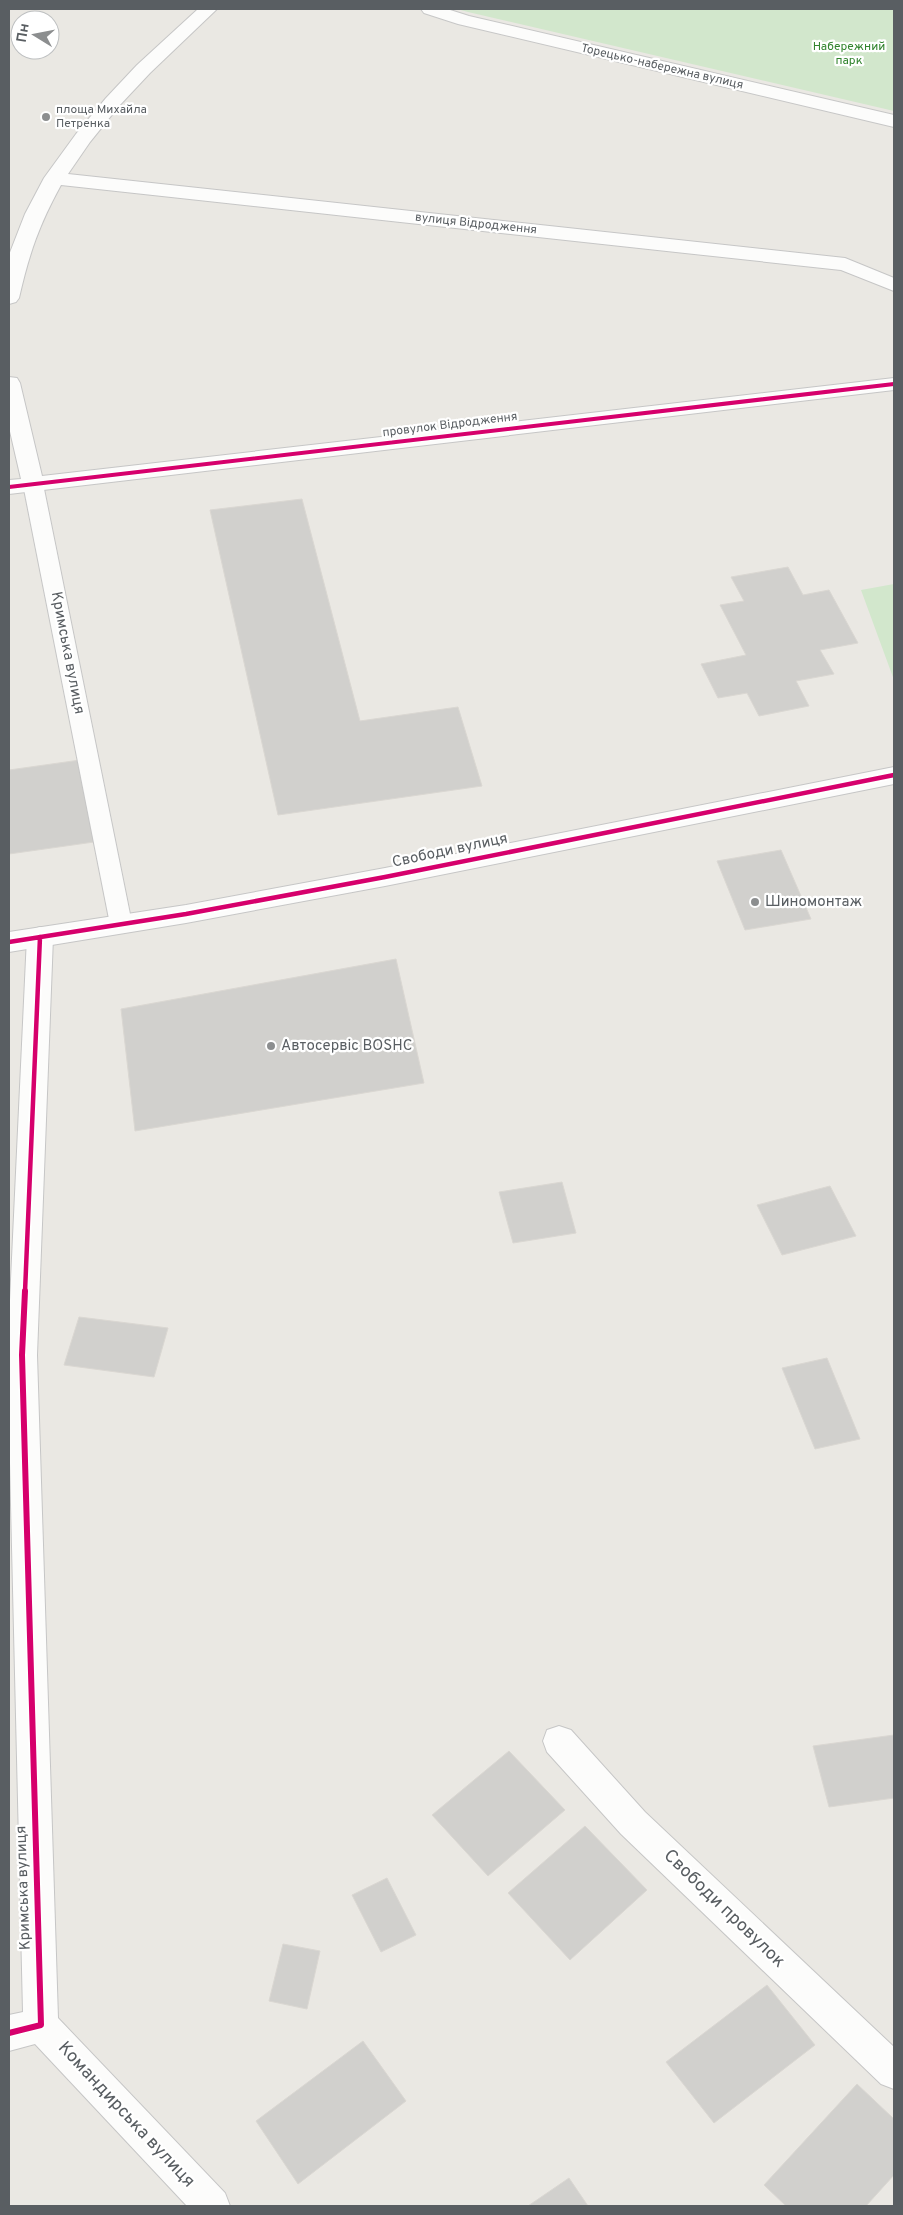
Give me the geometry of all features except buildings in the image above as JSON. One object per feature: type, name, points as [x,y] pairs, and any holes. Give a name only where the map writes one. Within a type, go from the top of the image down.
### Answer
[{"type":"street","points":[[9,298],[19,256],[36,210],[54,178],[90,126],[179,34],[208,9]]},
{"type":"street","name":"Торецько-набережна вулиця","points":[[430,9],[464,20],[894,121]]},
{"type":"street","name":"вулиця Відродження","points":[[54,178],[845,264],[894,285]]},
{"type":"street","name":"Кримська вулиця","points":[[9,383],[33,484]]},
{"type":"street","name":"провулок Відродження","points":[[9,487],[894,384]]},
{"type":"street","name":"Свободи вулиця","points":[[9,942],[376,879],[894,775]]},
{"type":"street","name":"Кримська вулиця","points":[[25,2029],[22,1355],[40,938]]},
{"type":"street","name":"Свободи провулок","points":[[559,1741],[633,1823],[894,2071]]},
{"type":"street","name":"Командирська вулиця","points":[[25,2029],[212,2206]]},
{"type":"lane","name":"Кримська вулиця","points":[[33,484],[121,924]]},
{"type":"green space","name":"Набережний парк","points":[[457,9],[894,9],[894,111],[468,12]]},
{"type":"green space","points":[[894,584],[894,680],[861,590]]},
{"type":"cycle path","points":[[9,487],[894,384]]},
{"type":"cycle path","points":[[9,942],[186,914],[385,877],[894,775]]},
{"type":"cycle path","points":[[9,2033],[41,2025],[22,1355],[40,937]]},
{"type":"place","name":"площа Михайла Петренка","points":[[46,117]]},
{"type":"place","name":"Шиномонтаж","points":[[755,902]]},
{"type":"place","name":"Автосервіс BOSHC","points":[[271,1046]]}]
